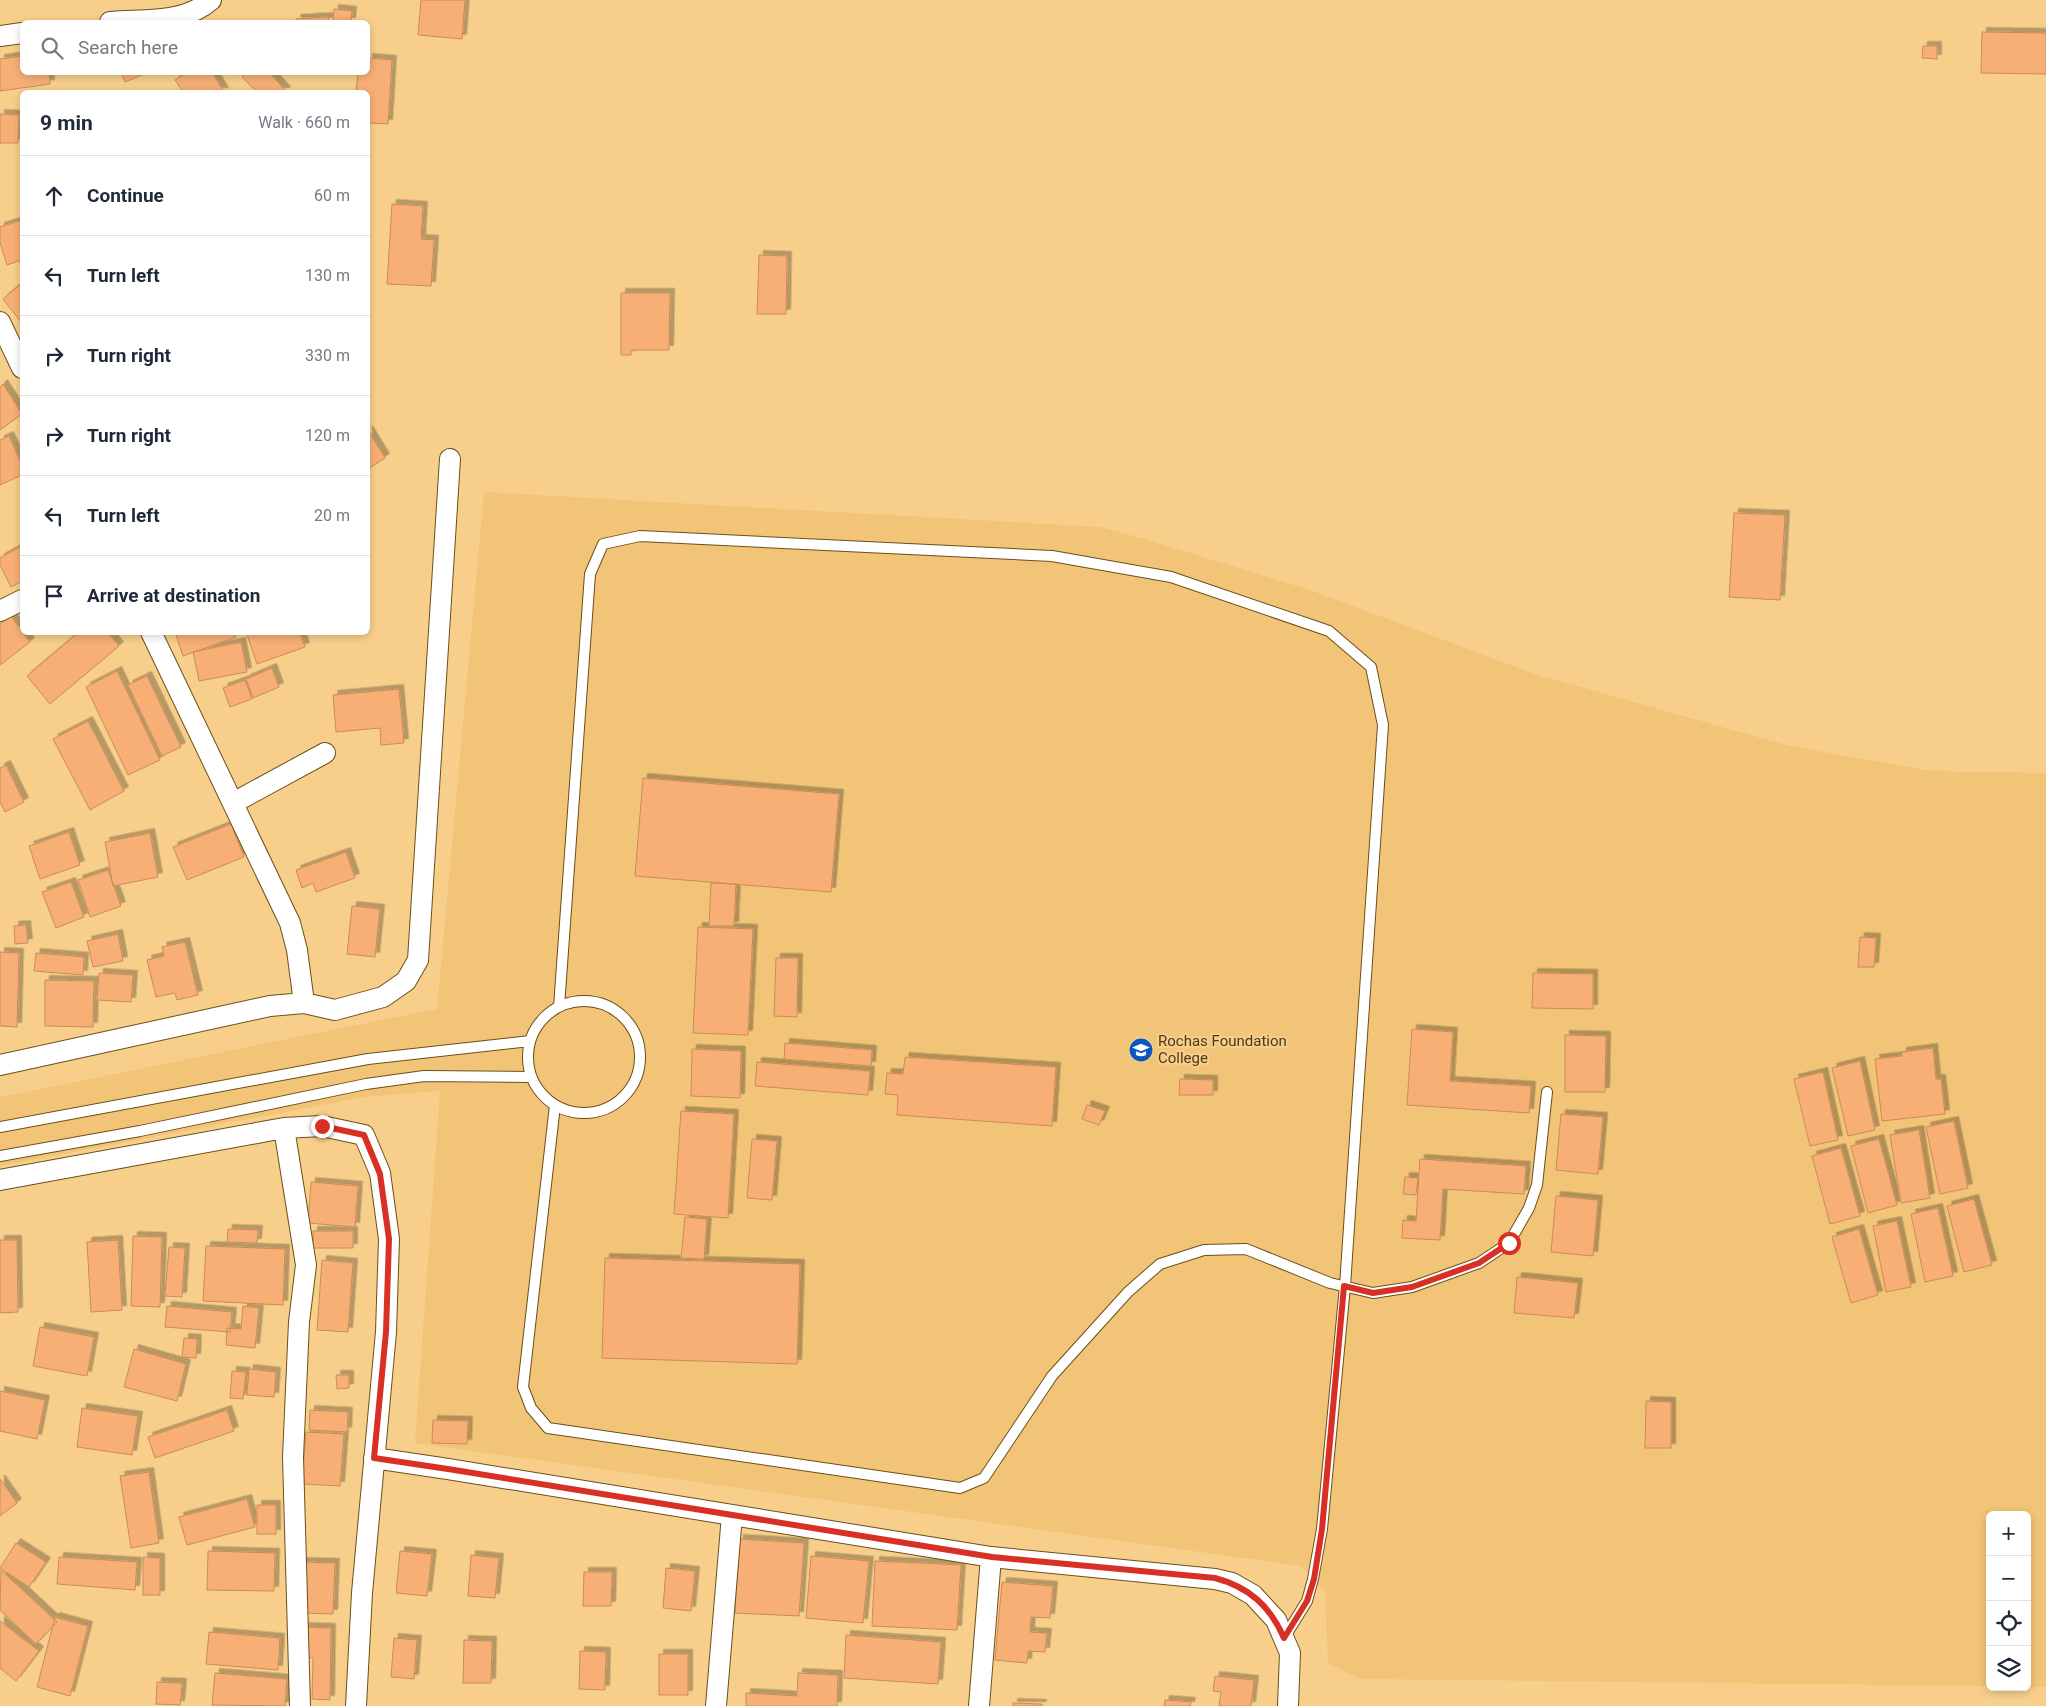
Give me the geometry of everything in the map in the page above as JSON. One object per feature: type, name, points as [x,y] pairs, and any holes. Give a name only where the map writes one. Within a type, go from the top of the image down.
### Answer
[{"type":"street","points":[[141,20],[172,18],[200,10],[211,0]]},
{"type":"street","points":[[0,36],[20,33]]},
{"type":"street","points":[[0,322],[20,364]]},
{"type":"street","points":[[0,1065],[270,1006],[304,1003],[335,1010],[383,997],[406,981],[418,960],[450,459]]},
{"type":"street","points":[[0,611],[20,601]]},
{"type":"street","points":[[152,635],[290,922],[300,965],[304,1003]]},
{"type":"street","points":[[233,803],[325,752]]},
{"type":"street","points":[[0,1180],[284,1128],[322,1126],[364,1135],[380,1174],[389,1239],[386,1332],[362,1593],[356,1706]]},
{"type":"street","points":[[284,1128],[306,1265],[299,1322],[293,1457],[300,1706]]},
{"type":"street","points":[[374,1458],[992,1557],[1215,1578],[1232,1583],[1253,1595],[1276,1620],[1290,1653],[1288,1706]]},
{"type":"street","points":[[716,1706],[732,1515]]},
{"type":"street","points":[[979,1706],[992,1557]]},
{"type":"lane","points":[[559,1007],[590,574],[603,544],[640,536],[1052,556],[1171,577],[1329,631],[1371,667],[1383,725],[1344,1286],[1322,1529],[1314,1579],[1307,1601],[1284,1638]]},
{"type":"lane","points":[[585,1000],[603,1004],[618,1012],[631,1026],[638,1043],[640,1062],[634,1080],[624,1096],[609,1107],[591,1112],[572,1112],[555,1105],[541,1092],[532,1077],[528,1059],[530,1041],[538,1024],[551,1011],[559,1007],[567,1003],[585,1000]]},
{"type":"lane","points":[[0,1127],[368,1059],[530,1041]]},
{"type":"lane","points":[[0,1156],[140,1131],[366,1084],[424,1076],[532,1077]]},
{"type":"lane","points":[[555,1105],[523,1388],[531,1408],[548,1428],[960,1488],[984,1478],[1052,1376],[1128,1292],[1160,1264],[1204,1250],[1246,1250],[1330,1282],[1373,1293],[1412,1287],[1479,1263],[1509,1243],[1529,1208],[1537,1185],[1547,1092]]},
{"type":"shaded area","name":"Rochas Foundation College","points":[[484,492],[1100,527],[1310,590],[1535,674],[1790,746],[1931,771],[2046,773],[2046,1687],[2031,1687],[2031,1511],[1986,1511],[1986,1686],[1360,1679],[1328,1663],[1325,1592],[1301,1566],[415,1443],[440,1091],[365,1097],[0,1166],[0,1097],[437,1009]]},
{"type":"building","points":[[421,0],[465,0],[462,39],[418,35]]},
{"type":"building","points":[[334,9],[352,11],[351,20],[333,20]]},
{"type":"building","points":[[328,17],[329,20],[296,20]]},
{"type":"building","points":[[1982,32],[2046,33],[2046,74],[1981,73]]},
{"type":"building","points":[[1923,46],[1937,46],[1937,59],[1922,58]]},
{"type":"building","points":[[20,56],[20,75],[49,75],[50,84],[0,91],[0,59]]},
{"type":"building","points":[[370,58],[392,60],[388,124],[370,123],[370,90],[356,90],[358,75],[370,75]]},
{"type":"building","points":[[122,75],[142,75],[125,82]]},
{"type":"building","points":[[182,75],[214,75],[223,90],[182,90],[175,80]]},
{"type":"building","points":[[244,75],[272,75],[285,90],[255,90],[242,77]]},
{"type":"building","points":[[0,114],[19,115],[18,143],[0,143]]},
{"type":"building","points":[[392,204],[423,206],[421,239],[434,240],[431,286],[387,284]]},
{"type":"building","points":[[20,221],[20,261],[7,265],[0,243],[0,227]]},
{"type":"building","points":[[759,255],[787,256],[786,314],[757,314]]},
{"type":"building","points":[[20,285],[20,321],[3,299]]},
{"type":"building","points":[[621,293],[670,293],[669,350],[631,350],[631,355],[621,355]]},
{"type":"building","points":[[3,384],[20,411],[20,415],[0,430],[0,387]]},
{"type":"building","points":[[370,433],[385,458],[370,468]]},
{"type":"building","points":[[9,436],[20,461],[20,476],[0,485],[0,440]]},
{"type":"building","points":[[1734,513],[1785,515],[1780,600],[1729,597]]},
{"type":"building","points":[[20,547],[20,582],[11,587],[0,565],[0,558]]},
{"type":"building","points":[[11,616],[20,628],[20,635],[25,635],[30,642],[0,665],[0,624]]},
{"type":"building","points":[[75,635],[110,635],[119,646],[50,704],[27,676]]},
{"type":"building","points":[[176,635],[235,635],[236,637],[183,656]]},
{"type":"building","points":[[247,635],[301,635],[305,647],[257,664]]},
{"type":"building","points":[[241,642],[247,672],[199,681],[193,652]]},
{"type":"building","points":[[272,668],[279,687],[253,698],[246,679]]},
{"type":"building","points":[[117,671],[160,760],[128,775],[86,687]]},
{"type":"building","points":[[147,676],[181,747],[162,756],[128,685]]},
{"type":"building","points":[[245,680],[252,699],[230,707],[223,688]]},
{"type":"building","points":[[399,689],[404,743],[381,745],[380,728],[336,732],[333,695]]},
{"type":"building","points":[[88,721],[124,791],[90,810],[53,739]]},
{"type":"building","points":[[6,765],[24,802],[5,812],[0,802],[0,768]]},
{"type":"building","points":[[643,778],[839,794],[831,892],[635,876]]},
{"type":"building","points":[[231,824],[244,857],[187,880],[173,847]]},
{"type":"building","points":[[69,832],[80,865],[40,879],[29,846]]},
{"type":"building","points":[[150,833],[158,877],[113,886],[105,842]]},
{"type":"building","points":[[346,852],[355,878],[316,892],[313,883],[302,888],[296,870]]},
{"type":"building","points":[[108,870],[121,906],[90,917],[78,880]]},
{"type":"building","points":[[71,882],[84,917],[56,928],[42,892]]},
{"type":"building","points":[[711,883],[736,884],[734,926],[709,926]]},
{"type":"building","points":[[352,906],[380,909],[375,957],[347,954]]},
{"type":"building","points":[[26,925],[28,943],[15,944],[14,926]]},
{"type":"building","points":[[698,927],[753,929],[748,1035],[693,1033]]},
{"type":"building","points":[[118,934],[123,961],[93,967],[87,941]]},
{"type":"building","points":[[1860,937],[1876,938],[1874,967],[1858,967]]},
{"type":"building","points":[[185,942],[198,995],[177,1000],[175,993],[156,997],[147,960],[164,956],[162,947]]},
{"type":"building","points":[[0,952],[19,953],[17,1027],[0,1026]]},
{"type":"building","points":[[36,953],[84,957],[83,975],[34,971]]},
{"type":"building","points":[[776,958],[798,958],[797,1017],[774,1016]]},
{"type":"building","points":[[99,973],[133,975],[131,1002],[97,1000]]},
{"type":"building","points":[[1533,973],[1593,974],[1593,1009],[1532,1008]]},
{"type":"building","points":[[45,980],[94,981],[93,1027],[45,1026]]},
{"type":"building","points":[[1412,1029],[1453,1032],[1450,1081],[1531,1086],[1529,1113],[1407,1105]]},
{"type":"building","points":[[1565,1035],[1606,1036],[1605,1092],[1565,1092]]},
{"type":"building","points":[[785,1043],[872,1050],[871,1066],[784,1059]]},
{"type":"building","points":[[1933,1048],[1936,1079],[1941,1079],[1945,1114],[1882,1121],[1875,1059],[1902,1056],[1902,1052]]},
{"type":"building","points":[[692,1049],[741,1051],[740,1098],[691,1096]]},
{"type":"building","points":[[905,1057],[1056,1067],[1052,1126],[897,1115],[898,1095],[885,1094],[887,1073],[903,1074]]},
{"type":"building","points":[[1860,1061],[1875,1130],[1848,1136],[1832,1068]]},
{"type":"building","points":[[757,1062],[870,1071],[868,1095],[755,1086]]},
{"type":"building","points":[[1823,1072],[1838,1140],[1810,1146],[1794,1079]]},
{"type":"building","points":[[1180,1079],[1213,1080],[1213,1095],[1179,1095]]},
{"type":"building","points":[[1087,1105],[1105,1111],[1099,1125],[1082,1119]]},
{"type":"building","points":[[681,1111],[734,1114],[728,1218],[674,1214]]},
{"type":"building","points":[[1561,1114],[1603,1117],[1598,1174],[1556,1170]]},
{"type":"building","points":[[1954,1121],[1968,1188],[1940,1194],[1926,1127]]},
{"type":"building","points":[[1919,1130],[1930,1198],[1901,1203],[1890,1135]]},
{"type":"building","points":[[752,1139],[777,1141],[772,1200],[747,1198]]},
{"type":"building","points":[[1879,1139],[1897,1205],[1868,1213],[1851,1146]]},
{"type":"building","points":[[1841,1148],[1860,1216],[1830,1224],[1812,1156]]},
{"type":"building","points":[[1420,1159],[1526,1166],[1524,1194],[1443,1189],[1440,1240],[1402,1238],[1403,1220],[1416,1221]]},
{"type":"building","points":[[1405,1177],[1418,1178],[1416,1195],[1403,1194]]},
{"type":"building","points":[[311,1182],[358,1186],[355,1227],[308,1223]]},
{"type":"building","points":[[1556,1196],[1598,1200],[1593,1256],[1551,1252]]},
{"type":"building","points":[[1974,1199],[1992,1265],[1964,1272],[1947,1206]]},
{"type":"building","points":[[1938,1208],[1953,1276],[1925,1282],[1911,1214]]},
{"type":"building","points":[[685,1217],[707,1219],[704,1259],[681,1258]]},
{"type":"building","points":[[1897,1221],[1911,1287],[1886,1292],[1873,1226]]},
{"type":"building","points":[[228,1229],[258,1230],[257,1243],[227,1242]]},
{"type":"building","points":[[1859,1229],[1878,1295],[1851,1303],[1832,1237]]},
{"type":"building","points":[[313,1231],[353,1231],[353,1248],[313,1248]]},
{"type":"building","points":[[133,1236],[162,1237],[160,1307],[131,1306]]},
{"type":"building","points":[[0,1240],[17,1240],[18,1312],[0,1313]]},
{"type":"building","points":[[118,1240],[122,1310],[91,1312],[87,1242]]},
{"type":"building","points":[[206,1246],[285,1249],[283,1305],[203,1301]]},
{"type":"building","points":[[169,1247],[185,1248],[182,1297],[165,1296]]},
{"type":"building","points":[[605,1258],[800,1264],[797,1364],[602,1358]]},
{"type":"building","points":[[322,1260],[353,1263],[348,1332],[317,1330]]},
{"type":"building","points":[[1517,1277],[1578,1283],[1574,1318],[1514,1313]]},
{"type":"building","points":[[167,1306],[232,1312],[230,1332],[165,1327]]},
{"type":"building","points":[[243,1306],[259,1308],[255,1348],[226,1345],[227,1328],[241,1329]]},
{"type":"building","points":[[40,1327],[94,1337],[87,1376],[33,1366]]},
{"type":"building","points":[[184,1338],[197,1339],[196,1358],[182,1357]]},
{"type":"building","points":[[134,1349],[186,1364],[177,1401],[124,1387]]},
{"type":"building","points":[[249,1369],[276,1372],[274,1397],[247,1395]]},
{"type":"building","points":[[232,1371],[246,1372],[243,1399],[230,1398]]},
{"type":"building","points":[[336,1375],[349,1375],[349,1388],[337,1389]]},
{"type":"building","points":[[0,1391],[45,1400],[37,1439],[0,1431]]},
{"type":"building","points":[[1646,1401],[1671,1402],[1671,1448],[1645,1448]]},
{"type":"building","points":[[82,1408],[138,1416],[132,1455],[77,1447]]},
{"type":"building","points":[[227,1410],[234,1431],[155,1458],[148,1437]]},
{"type":"building","points":[[310,1410],[348,1412],[347,1432],[309,1430]]},
{"type":"building","points":[[433,1420],[468,1421],[467,1444],[432,1443]]},
{"type":"building","points":[[306,1432],[344,1434],[340,1486],[302,1484]]},
{"type":"building","points":[[149,1472],[159,1543],[131,1548],[120,1476]]},
{"type":"building","points":[[0,1479],[17,1503],[0,1516]]},
{"type":"building","points":[[247,1499],[255,1527],[187,1545],[179,1517]]},
{"type":"building","points":[[257,1505],[276,1505],[276,1534],[257,1534]]},
{"type":"building","points":[[739,1539],[804,1543],[799,1616],[735,1613]]},
{"type":"building","points":[[16,1543],[46,1562],[29,1587],[0,1568]]},
{"type":"building","points":[[208,1551],[275,1553],[274,1591],[207,1590]]},
{"type":"building","points":[[400,1551],[432,1554],[427,1596],[396,1593]]},
{"type":"building","points":[[471,1555],[499,1558],[495,1598],[468,1596]]},
{"type":"building","points":[[811,1556],[869,1561],[863,1623],[806,1618]]},
{"type":"building","points":[[59,1557],[137,1562],[135,1590],[57,1584]]},
{"type":"building","points":[[143,1557],[160,1558],[160,1595],[143,1595]]},
{"type":"building","points":[[875,1561],[961,1565],[957,1630],[872,1626]]},
{"type":"building","points":[[301,1562],[335,1563],[333,1614],[299,1613]]},
{"type":"building","points":[[666,1568],[695,1571],[691,1611],[663,1608]]},
{"type":"building","points":[[1,1570],[57,1622],[36,1644],[0,1610]]},
{"type":"building","points":[[584,1572],[612,1572],[611,1606],[583,1606]]},
{"type":"building","points":[[1002,1582],[1053,1586],[1050,1618],[1031,1617],[1030,1632],[1047,1633],[1045,1652],[1028,1651],[1027,1663],[995,1660]]},
{"type":"building","points":[[55,1617],[88,1626],[70,1696],[37,1687]]},
{"type":"building","points":[[0,1621],[39,1651],[16,1681],[0,1668]]},
{"type":"building","points":[[300,1627],[331,1628],[330,1700],[312,1699],[313,1658],[299,1657]]},
{"type":"building","points":[[209,1632],[280,1638],[278,1670],[206,1664]]},
{"type":"building","points":[[846,1635],[941,1642],[938,1684],[844,1678]]},
{"type":"building","points":[[394,1638],[417,1640],[414,1679],[391,1677]]},
{"type":"building","points":[[464,1640],[492,1641],[491,1683],[463,1683]]},
{"type":"building","points":[[580,1651],[606,1652],[605,1690],[579,1689]]},
{"type":"building","points":[[659,1654],[688,1654],[688,1695],[659,1695]]},
{"type":"building","points":[[215,1673],[287,1679],[285,1706],[212,1705]]},
{"type":"building","points":[[798,1673],[838,1675],[837,1706],[746,1706],[746,1693],[797,1696]]},
{"type":"building","points":[[1215,1676],[1254,1680],[1251,1706],[1219,1706],[1221,1692],[1213,1691]]},
{"type":"building","points":[[157,1682],[182,1683],[180,1705],[156,1704]]},
{"type":"building","points":[[1165,1700],[1191,1702],[1190,1706],[1164,1706]]},
{"type":"building","points":[[1013,1703],[1042,1704],[1042,1706],[1013,1706]]},
{"type":"place","name":"Rochas Foundation College","points":[[1141,1050]]},
{"type":"route","points":[[322,1126],[364,1135],[380,1174],[389,1239],[386,1332],[374,1458],[992,1557],[1215,1578],[1232,1583],[1253,1595],[1276,1620],[1284,1638],[1307,1601],[1314,1579],[1322,1529],[1344,1286],[1373,1293],[1412,1287],[1479,1263],[1509,1243]]}]
